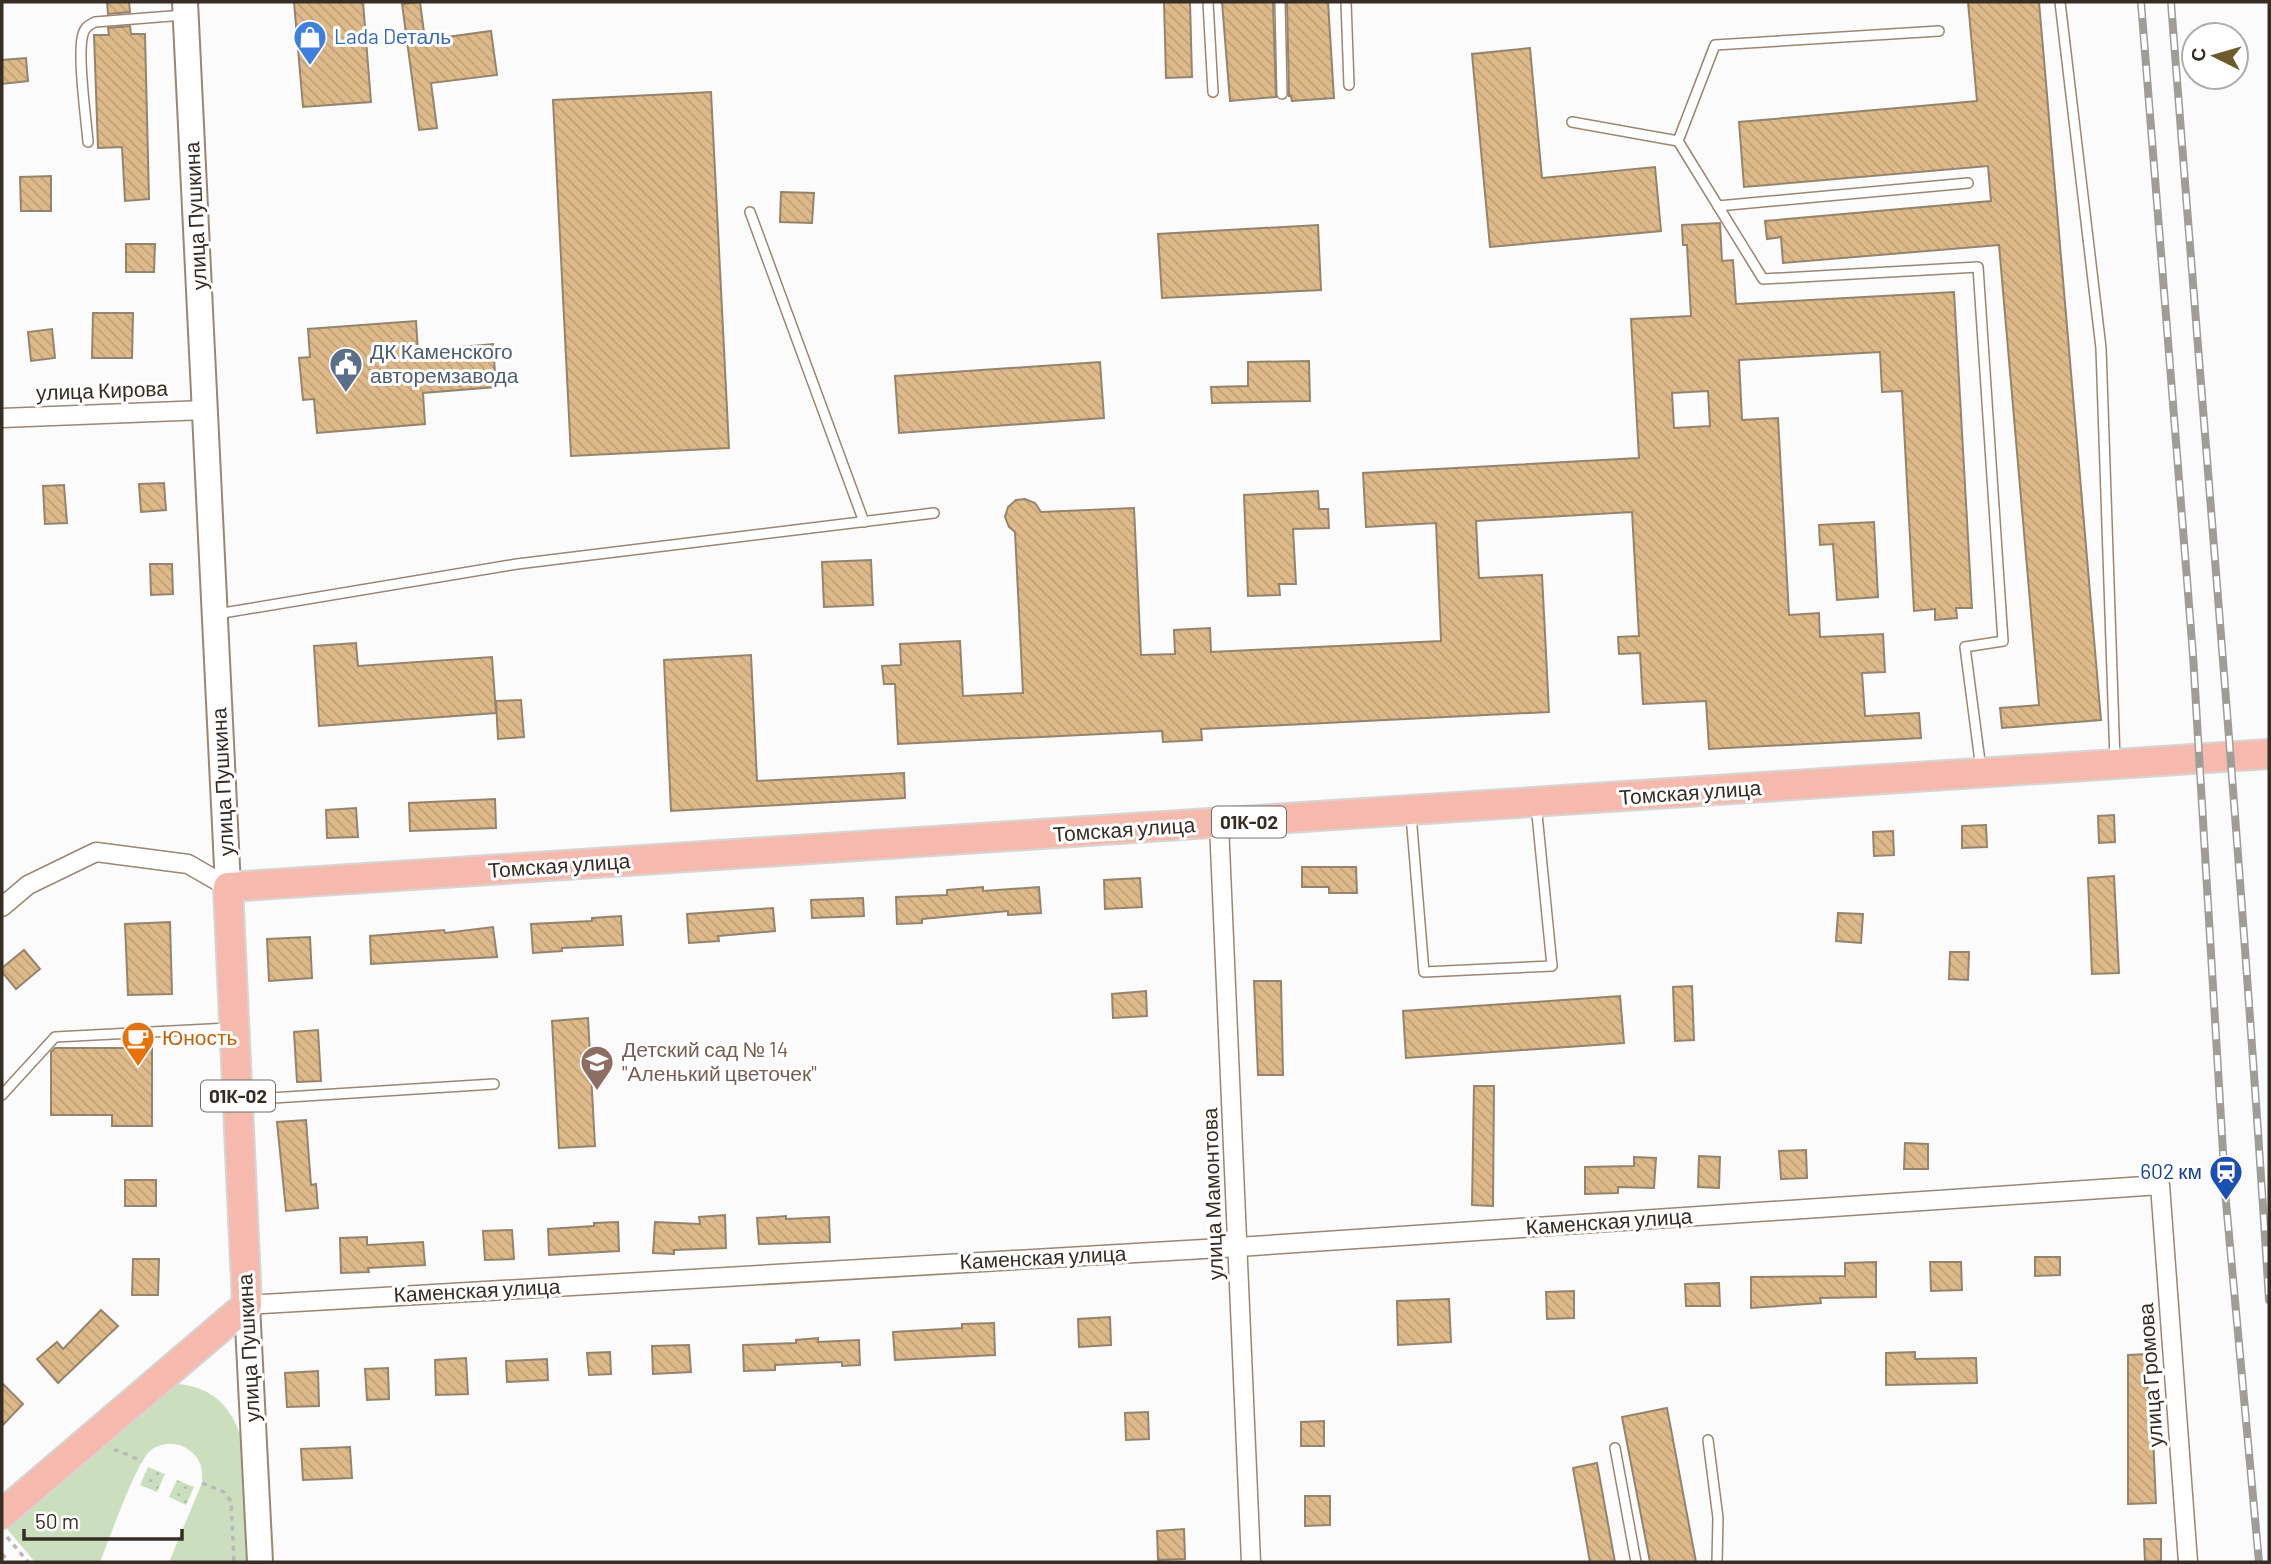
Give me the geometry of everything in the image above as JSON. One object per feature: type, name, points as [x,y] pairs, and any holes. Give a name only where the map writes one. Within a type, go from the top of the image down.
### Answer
[{"type":"main road","name":"Томская улица","points":[[228,887],[2269,754]]},
{"type":"main road","name":"улица Пушкина","points":[[228,887],[247,1305]]},
{"type":"main road","points":[[2,1514],[247,1305]]},
{"type":"street","name":"улица Пушкина","points":[[185,8],[228,887]]},
{"type":"street","name":"улица Кирова","points":[[2,418],[205,410]]},
{"type":"street","name":"улица Мамонтова","points":[[1219,824],[1251,1562]]},
{"type":"street","points":[[2,908],[28,885],[96,852],[188,864],[228,887]]},
{"type":"street","name":"Каменская улица","points":[[247,1305],[1238,1247],[2160,1185]]},
{"type":"street","name":"улица Громова","points":[[2160,1185],[2188,1562]]},
{"type":"street","name":"улица Пушкина","points":[[247,1305],[260,1562]]},
{"type":"lane","points":[[1208,2],[1213,92]]},
{"type":"lane","points":[[1280,2],[1282,93]]},
{"type":"lane","points":[[1346,2],[1349,85]]},
{"type":"lane","points":[[2060,2],[2101,348],[2115,765]]},
{"type":"lane","points":[[88,142],[81,55],[87,26],[95,22],[185,8]]},
{"type":"lane","points":[[1678,141],[1715,45],[1939,31]]},
{"type":"lane","points":[[1572,122],[1678,141],[1763,279],[1978,267],[2003,641],[1965,647],[1982,774]]},
{"type":"lane","points":[[1718,206],[1968,183]]},
{"type":"lane","points":[[750,212],[864,522]]},
{"type":"lane","points":[[215,614],[517,564],[933,513]]},
{"type":"lane","points":[[1410,811],[1424,972],[1552,966],[1536,803]]},
{"type":"lane","points":[[2,1096],[55,1037],[235,1028]]},
{"type":"lane","points":[[238,1100],[494,1084]]},
{"type":"lane","points":[[1708,1440],[1718,1518],[1717,1562]]},
{"type":"lane","points":[[1615,1448],[1636,1562]]},
{"type":"path","points":[[202,1483],[224,1492],[231,1502],[234,1562]]},
{"type":"path","points":[[2,1531],[29,1562]]},
{"type":"path","points":[[2,1553],[9,1562]]},
{"type":"green space","points":[[180,1384],[201,1389],[218,1399],[236,1423],[240,1434],[248,1562],[169,1562],[202,1478],[200,1465],[193,1453],[179,1445],[169,1444],[153,1449],[143,1460],[100,1562],[35,1562],[2,1523],[161,1386]]},
{"type":"green space","points":[[148,1467],[165,1474],[157,1492],[140,1485]]},
{"type":"green space","points":[[177,1480],[194,1487],[186,1505],[169,1497]]},
{"type":"building","points":[[107,2],[129,2],[130,12],[108,14]]},
{"type":"building","points":[[294,2],[363,2],[371,102],[303,107]]},
{"type":"building","points":[[420,2],[425,40],[491,31],[497,75],[431,83],[437,128],[419,130],[402,4]]},
{"type":"building","points":[[1164,2],[1190,2],[1192,77],[1166,78]]},
{"type":"building","points":[[1222,2],[1273,2],[1276,97],[1230,101]]},
{"type":"building","points":[[1287,2],[1328,2],[1334,98],[1292,101],[1289,96]]},
{"type":"building","points":[[1968,2],[2039,2],[2101,720],[2002,728],[2000,708],[2039,705],[1999,245],[1783,263],[1781,237],[1767,239],[1765,221],[1991,201],[1988,166],[1744,187],[1739,122],[1977,101]]},
{"type":"building","points":[[130,26],[131,34],[145,34],[149,199],[125,201],[122,147],[98,148],[94,35],[109,35],[108,28]]},
{"type":"building","points":[[1530,48],[1542,178],[1655,167],[1661,231],[1490,247],[1472,54]]},
{"type":"building","points":[[26,58],[28,81],[2,84],[2,60]]},
{"type":"building","points":[[711,92],[729,448],[571,456],[553,100]]},
{"type":"building","points":[[51,176],[51,211],[21,211],[20,177]]},
{"type":"building","points":[[781,192],[814,193],[812,223],[780,222]]},
{"type":"building","points":[[1720,223],[1722,261],[1733,260],[1736,304],[1954,292],[1972,608],[1956,608],[1957,618],[1935,620],[1935,609],[1914,611],[1902,391],[1882,392],[1880,352],[1739,360],[1742,420],[1778,418],[1789,615],[1819,613],[1820,637],[1883,634],[1885,672],[1862,673],[1865,716],[1919,713],[1921,738],[1709,749],[1706,701],[1643,704],[1640,653],[1619,654],[1618,637],[1639,636],[1632,512],[1476,521],[1479,578],[1542,575],[1549,712],[1201,729],[1202,740],[1163,742],[1162,731],[898,744],[895,684],[884,684],[882,666],[901,665],[900,644],[960,641],[963,696],[1023,693],[1015,532],[1009,527],[1005,517],[1008,507],[1016,500],[1025,499],[1035,503],[1041,512],[1134,508],[1141,655],[1175,654],[1174,630],[1210,628],[1211,652],[1441,641],[1436,523],[1366,527],[1363,473],[1639,458],[1631,319],[1691,316],[1687,245],[1683,245],[1682,225]],"holes":[[[1708,391],[1710,426],[1674,428],[1672,393]]]},
{"type":"building","points":[[1318,225],[1321,290],[1162,298],[1158,234]]},
{"type":"building","points":[[126,244],[155,244],[154,272],[126,272]]},
{"type":"building","points":[[93,313],[133,313],[132,358],[92,358]]},
{"type":"building","points":[[416,321],[418,351],[493,344],[496,387],[423,393],[425,424],[317,433],[314,399],[303,400],[299,358],[310,357],[308,329]]},
{"type":"building","points":[[52,329],[55,358],[31,361],[28,332]]},
{"type":"building","points":[[1309,361],[1310,401],[1212,403],[1211,387],[1248,386],[1248,362]]},
{"type":"building","points":[[1100,362],[1104,418],[899,433],[895,376]]},
{"type":"building","points":[[164,483],[166,510],[141,512],[139,484]]},
{"type":"building","points":[[64,485],[67,523],[45,524],[43,486]]},
{"type":"building","points":[[1318,491],[1319,509],[1328,509],[1329,528],[1293,529],[1296,584],[1279,584],[1280,595],[1248,596],[1244,495]]},
{"type":"building","points":[[1874,522],[1878,597],[1837,600],[1833,544],[1820,545],[1819,525]]},
{"type":"building","points":[[871,560],[873,605],[824,607],[822,562]]},
{"type":"building","points":[[150,564],[172,564],[173,594],[151,595]]},
{"type":"building","points":[[356,643],[358,666],[492,657],[496,713],[319,726],[314,646]]},
{"type":"building","points":[[751,655],[757,781],[904,773],[905,798],[671,811],[664,660]]},
{"type":"building","points":[[521,700],[524,737],[498,739],[496,701]]},
{"type":"building","points":[[495,799],[496,828],[410,831],[409,803]]},
{"type":"building","points":[[356,808],[358,837],[327,838],[326,810]]},
{"type":"building","points":[[2114,815],[2115,842],[2099,843],[2098,816]]},
{"type":"building","points":[[1986,825],[1987,847],[1962,848],[1962,826]]},
{"type":"building","points":[[1893,831],[1894,855],[1874,856],[1873,832]]},
{"type":"building","points":[[1302,867],[1356,867],[1357,893],[1329,893],[1329,887],[1302,887]]},
{"type":"building","points":[[2114,876],[2119,973],[2092,974],[2088,878]]},
{"type":"building","points":[[1140,878],[1142,907],[1105,909],[1104,880]]},
{"type":"building","points":[[983,887],[983,891],[1039,887],[1041,913],[1008,915],[1008,911],[897,924],[896,897],[947,895],[947,890]]},
{"type":"building","points":[[863,898],[864,916],[812,918],[811,900]]},
{"type":"building","points":[[773,908],[775,931],[718,936],[719,941],[689,943],[687,914]]},
{"type":"building","points":[[1838,913],[1863,914],[1861,943],[1836,941]]},
{"type":"building","points":[[621,916],[623,945],[562,948],[562,951],[533,953],[531,924],[592,921],[592,918]]},
{"type":"building","points":[[170,922],[172,994],[128,995],[125,924]]},
{"type":"building","points":[[493,927],[497,957],[371,964],[370,936],[444,930],[445,933]]},
{"type":"building","points":[[310,937],[312,978],[269,981],[267,939]]},
{"type":"building","points":[[24,950],[40,969],[16,989],[2,972],[2,968]]},
{"type":"building","points":[[1950,952],[1969,952],[1968,980],[1949,979]]},
{"type":"building","points":[[1254,981],[1281,981],[1283,1075],[1258,1075]]},
{"type":"building","points":[[1692,986],[1694,1040],[1675,1041],[1673,987]]},
{"type":"building","points":[[1146,991],[1147,1016],[1113,1018],[1112,994]]},
{"type":"building","points":[[1620,996],[1624,1043],[1406,1058],[1403,1011]]},
{"type":"building","points":[[588,1018],[595,1146],[559,1148],[552,1021]]},
{"type":"building","points":[[318,1030],[321,1081],[297,1082],[294,1032]]},
{"type":"building","points":[[55,1048],[152,1048],[152,1126],[112,1126],[112,1115],[51,1115],[51,1052]]},
{"type":"building","points":[[1474,1086],[1494,1086],[1493,1206],[1472,1205]]},
{"type":"building","points":[[306,1120],[311,1185],[316,1184],[318,1208],[286,1211],[277,1122]]},
{"type":"building","points":[[1905,1143],[1928,1144],[1928,1169],[1904,1169]]},
{"type":"building","points":[[1806,1150],[1807,1178],[1781,1179],[1779,1151]]},
{"type":"building","points":[[1699,1156],[1720,1157],[1719,1188],[1698,1187]]},
{"type":"building","points":[[1634,1157],[1656,1158],[1654,1188],[1618,1187],[1618,1193],[1585,1194],[1585,1167],[1634,1166]]},
{"type":"building","points":[[125,1180],[156,1180],[156,1206],[125,1206]]},
{"type":"building","points":[[725,1215],[726,1248],[674,1250],[674,1254],[653,1253],[655,1222],[700,1224],[699,1217]]},
{"type":"building","points":[[786,1216],[786,1219],[829,1217],[830,1242],[759,1244],[757,1218]]},
{"type":"building","points":[[618,1222],[619,1251],[549,1255],[548,1229]]},
{"type":"building","points":[[512,1230],[514,1259],[485,1260],[483,1231]]},
{"type":"building","points":[[367,1237],[367,1245],[423,1242],[425,1265],[368,1268],[369,1272],[341,1273],[340,1238]]},
{"type":"building","points":[[2035,1257],[2060,1257],[2060,1275],[2035,1276]]},
{"type":"building","points":[[133,1259],[159,1259],[158,1295],[132,1295]]},
{"type":"building","points":[[1876,1262],[1876,1297],[1820,1298],[1821,1303],[1751,1308],[1751,1277],[1845,1276],[1845,1263]]},
{"type":"building","points":[[1930,1262],[1961,1262],[1962,1290],[1931,1291]]},
{"type":"building","points":[[1719,1283],[1720,1306],[1686,1306],[1685,1284]]},
{"type":"building","points":[[1574,1291],[1574,1318],[1547,1319],[1546,1292]]},
{"type":"building","points":[[1449,1299],[1451,1342],[1398,1345],[1397,1301]]},
{"type":"building","points":[[101,1310],[118,1326],[58,1383],[37,1359],[57,1342],[63,1349]]},
{"type":"building","points":[[1110,1317],[1111,1345],[1079,1347],[1078,1319]]},
{"type":"building","points":[[994,1323],[995,1355],[895,1360],[893,1332],[962,1328],[962,1324]]},
{"type":"building","points":[[818,1338],[818,1342],[859,1340],[860,1365],[842,1366],[842,1362],[775,1365],[775,1370],[744,1371],[743,1345],[796,1343],[796,1340]]},
{"type":"building","points":[[689,1345],[691,1372],[653,1374],[652,1346]]},
{"type":"building","points":[[610,1352],[611,1374],[589,1375],[587,1353]]},
{"type":"building","points":[[1915,1352],[1915,1359],[1976,1358],[1977,1383],[1886,1385],[1886,1353]]},
{"type":"building","points":[[2147,1354],[2148,1413],[2152,1413],[2156,1503],[2128,1504],[2128,1355]]},
{"type":"building","points":[[466,1358],[468,1394],[436,1395],[435,1360]]},
{"type":"building","points":[[547,1359],[548,1380],[507,1382],[506,1361]]},
{"type":"building","points":[[388,1368],[389,1399],[367,1400],[365,1369]]},
{"type":"building","points":[[318,1371],[319,1406],[287,1407],[285,1373]]},
{"type":"building","points":[[2,1383],[23,1404],[2,1426]]},
{"type":"building","points":[[1667,1408],[1696,1562],[1650,1562],[1622,1417]]},
{"type":"building","points":[[1148,1412],[1149,1439],[1126,1440],[1125,1413]]},
{"type":"building","points":[[1324,1421],[1324,1446],[1301,1446],[1301,1422]]},
{"type":"building","points":[[350,1447],[352,1478],[303,1480],[301,1449]]},
{"type":"building","points":[[1597,1463],[1615,1562],[1590,1562],[1573,1468]]},
{"type":"building","points":[[1305,1496],[1330,1496],[1330,1525],[1305,1526]]},
{"type":"building","points":[[1184,1529],[1185,1559],[1158,1560],[1157,1531]]},
{"type":"building","points":[[2144,1539],[2161,1539],[2161,1562],[2145,1562]]},
{"type":"railway","points":[[2141,2],[2193,655],[2226,1202],[2259,1562]]},
{"type":"railway","points":[[2171,2],[2235,813],[2269,1300]]},
{"type":"place","name":"Lada Dеталь","points":[[310,67]]},
{"type":"place","name":"ДК Каменского авторемзавода","points":[[346,394]]},
{"type":"place","name":"Юность","points":[[138,1068]]},
{"type":"place","name":"Детский сад № 14 \"Аленький цветочек\"","points":[[597,1092]]},
{"type":"place","name":"602 км","points":[[2226,1202]]}]
